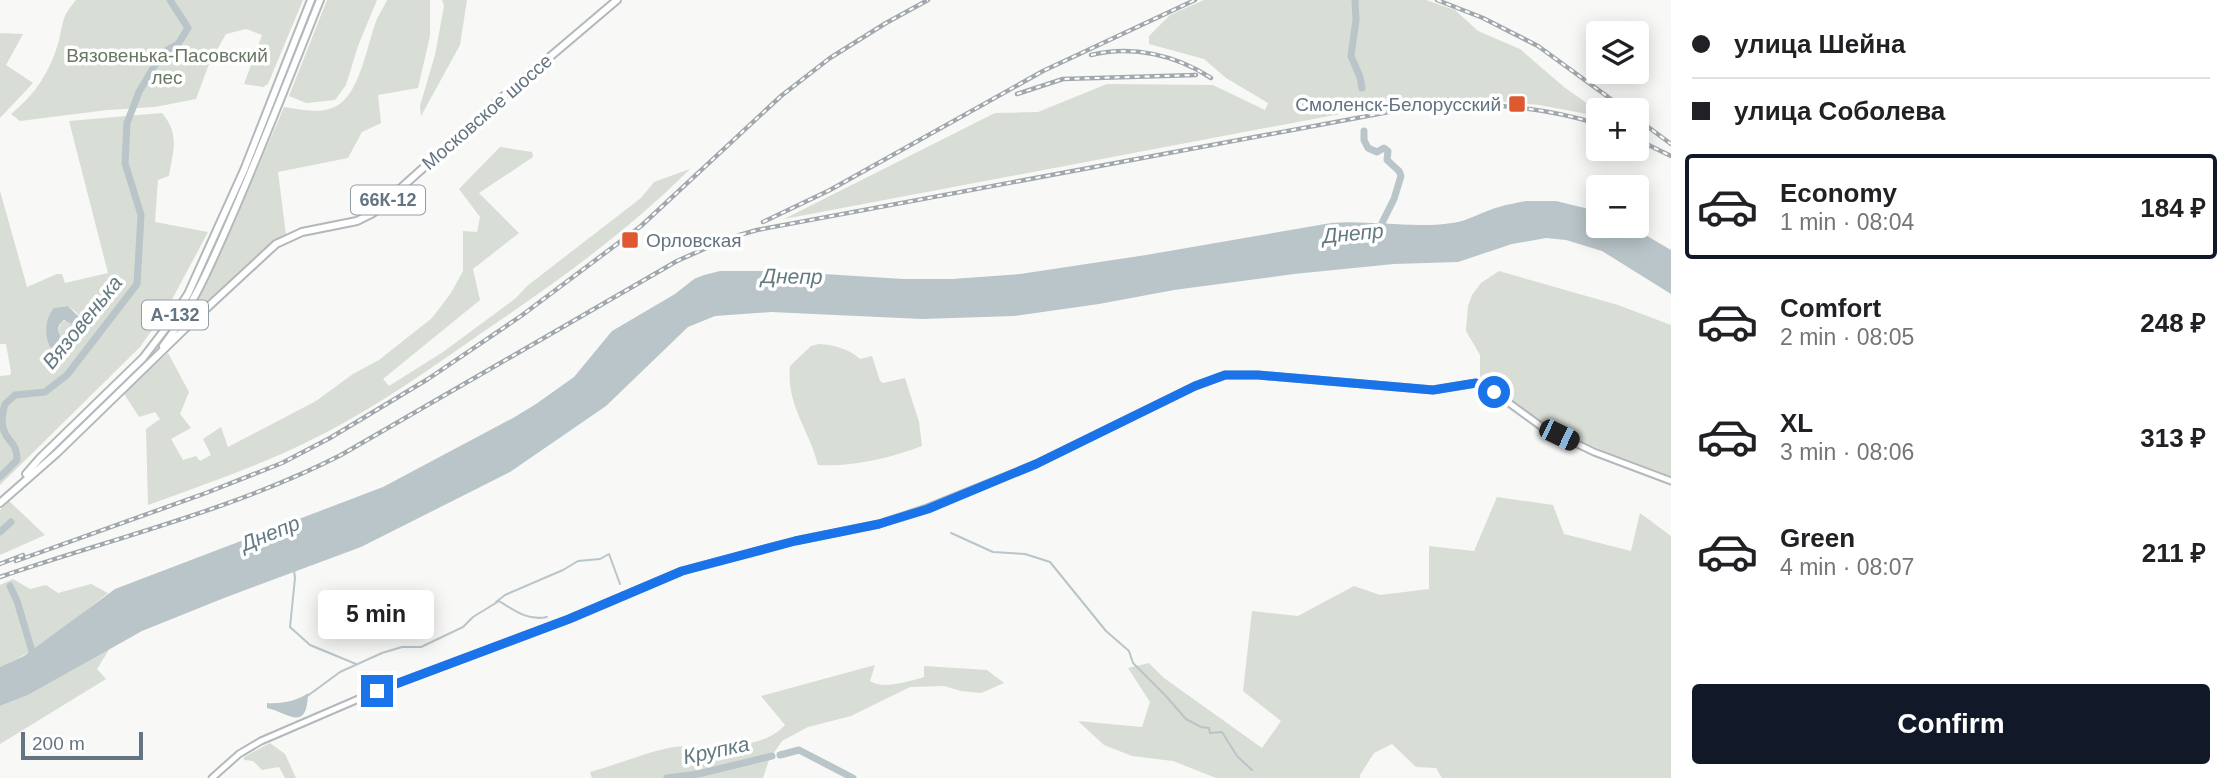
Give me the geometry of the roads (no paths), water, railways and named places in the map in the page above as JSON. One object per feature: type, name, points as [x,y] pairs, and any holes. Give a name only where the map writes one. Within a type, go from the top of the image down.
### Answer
[{"type":"main road","name":"А-132","points":[[12,492],[40,458],[143,358],[182,304],[196,279],[244,170],[312,0]]},
{"type":"main road","name":"А-132","points":[[144,369],[185,316],[203,281],[251,174],[320,0]]},
{"type":"main road","name":"Московское шоссе","points":[[0,503],[57,453],[276,244],[302,232],[357,221],[373,213],[499,100],[617,0]]},
{"type":"street","points":[[212,778],[239,754],[261,741],[377,691],[569,619],[682,571],[795,541],[879,524],[928,509],[1036,464],[1195,386],[1225,375],[1258,375],[1433,390],[1476,383],[1494,392],[1552,432],[1594,452],[1671,481]]},
{"type":"water","name":"Днепр","points":[[1526,201],[1556,201],[1586,208],[1586,238],[1649,237],[1671,250],[1671,294],[1602,251],[1566,240],[1546,238],[1512,244],[1458,262],[1394,264],[1294,274],[1014,316],[922,319],[771,312],[715,316],[688,327],[606,406],[510,472],[361,547],[142,631],[28,695],[0,706],[0,667],[24,656],[115,589],[383,487],[513,418],[574,377],[612,331],[704,275],[720,271],[776,271],[903,279],[952,279],[1020,274],[1331,223],[1452,223]]},
{"type":"water","points":[[68,306],[80,318],[72,324],[64,320],[61,322],[58,330],[64,340],[58,342],[58,348],[50,347],[46,332],[49,317],[54,308]]},
{"type":"water","points":[[308,693],[307,705],[300,717],[267,708],[267,703],[289,701]]},
{"type":"waterway","name":"Вязовенька","points":[[0,477],[17,460],[14,445],[3,428],[5,404],[15,395],[45,392],[67,375],[137,284],[141,215],[125,163],[127,123],[139,92],[162,53],[178,44],[188,28],[170,0]]},
{"type":"waterway","points":[[1355,0],[1356,20],[1351,56],[1362,88]]},
{"type":"waterway","name":"Днепр","points":[[1364,131],[1368,148],[1377,152],[1384,148],[1388,151],[1387,160],[1401,176],[1394,199],[1382,223],[1385,229]]},
{"type":"waterway","name":"Вязовенька","points":[[0,532],[11,522]]},
{"type":"waterway","points":[[951,533],[993,552],[1025,554],[1050,562],[1106,631],[1129,651],[1133,663],[1186,719],[1209,728],[1210,733],[1222,732],[1237,756],[1252,770]]},
{"type":"waterway","points":[[496,602],[505,595],[578,561],[600,559],[609,554],[620,584]]},
{"type":"waterway","points":[[294,570],[290,627],[310,645],[356,664]]},
{"type":"waterway","name":"Вязовенька","points":[[10,586],[34,658]]},
{"type":"waterway","points":[[306,697],[340,672],[382,653],[402,647],[421,647],[463,627],[473,617],[499,601],[516,612],[540,618],[547,617]]},
{"type":"waterway","name":"Крупка","points":[[780,755],[799,750],[853,778]]},
{"type":"waterway","name":"Крупка","points":[[667,778],[698,774],[772,756]]},
{"type":"railway","points":[[16,561],[282,463],[330,438],[428,379],[521,316],[641,226],[781,96],[830,58],[928,0]]},
{"type":"railway","points":[[763,222],[830,190],[1043,71],[1195,0]]},
{"type":"railway","points":[[1437,0],[1483,18],[1538,46],[1610,98]]},
{"type":"railway","points":[[1091,55],[1123,51],[1154,54],[1183,63],[1211,78]]},
{"type":"railway","points":[[1017,94],[1063,79],[1196,75]]},
{"type":"railway","points":[[0,577],[258,492],[341,455],[677,261],[729,238],[757,230],[1421,106],[1466,105],[1533,109],[1586,121]]},
{"type":"railway","points":[[1649,128],[1671,144]]},
{"type":"railway","points":[[1649,145],[1671,156]]},
{"type":"railway","points":[[0,564],[23,555]]},
{"type":"place","name":"Смоленск-Белорусский","points":[[1517,104]]},
{"type":"place","name":"Орловская","points":[[630,240]]},
{"type":"park label","name":"Вязовенька-Пасовский лес","points":[[167,66]]}]
